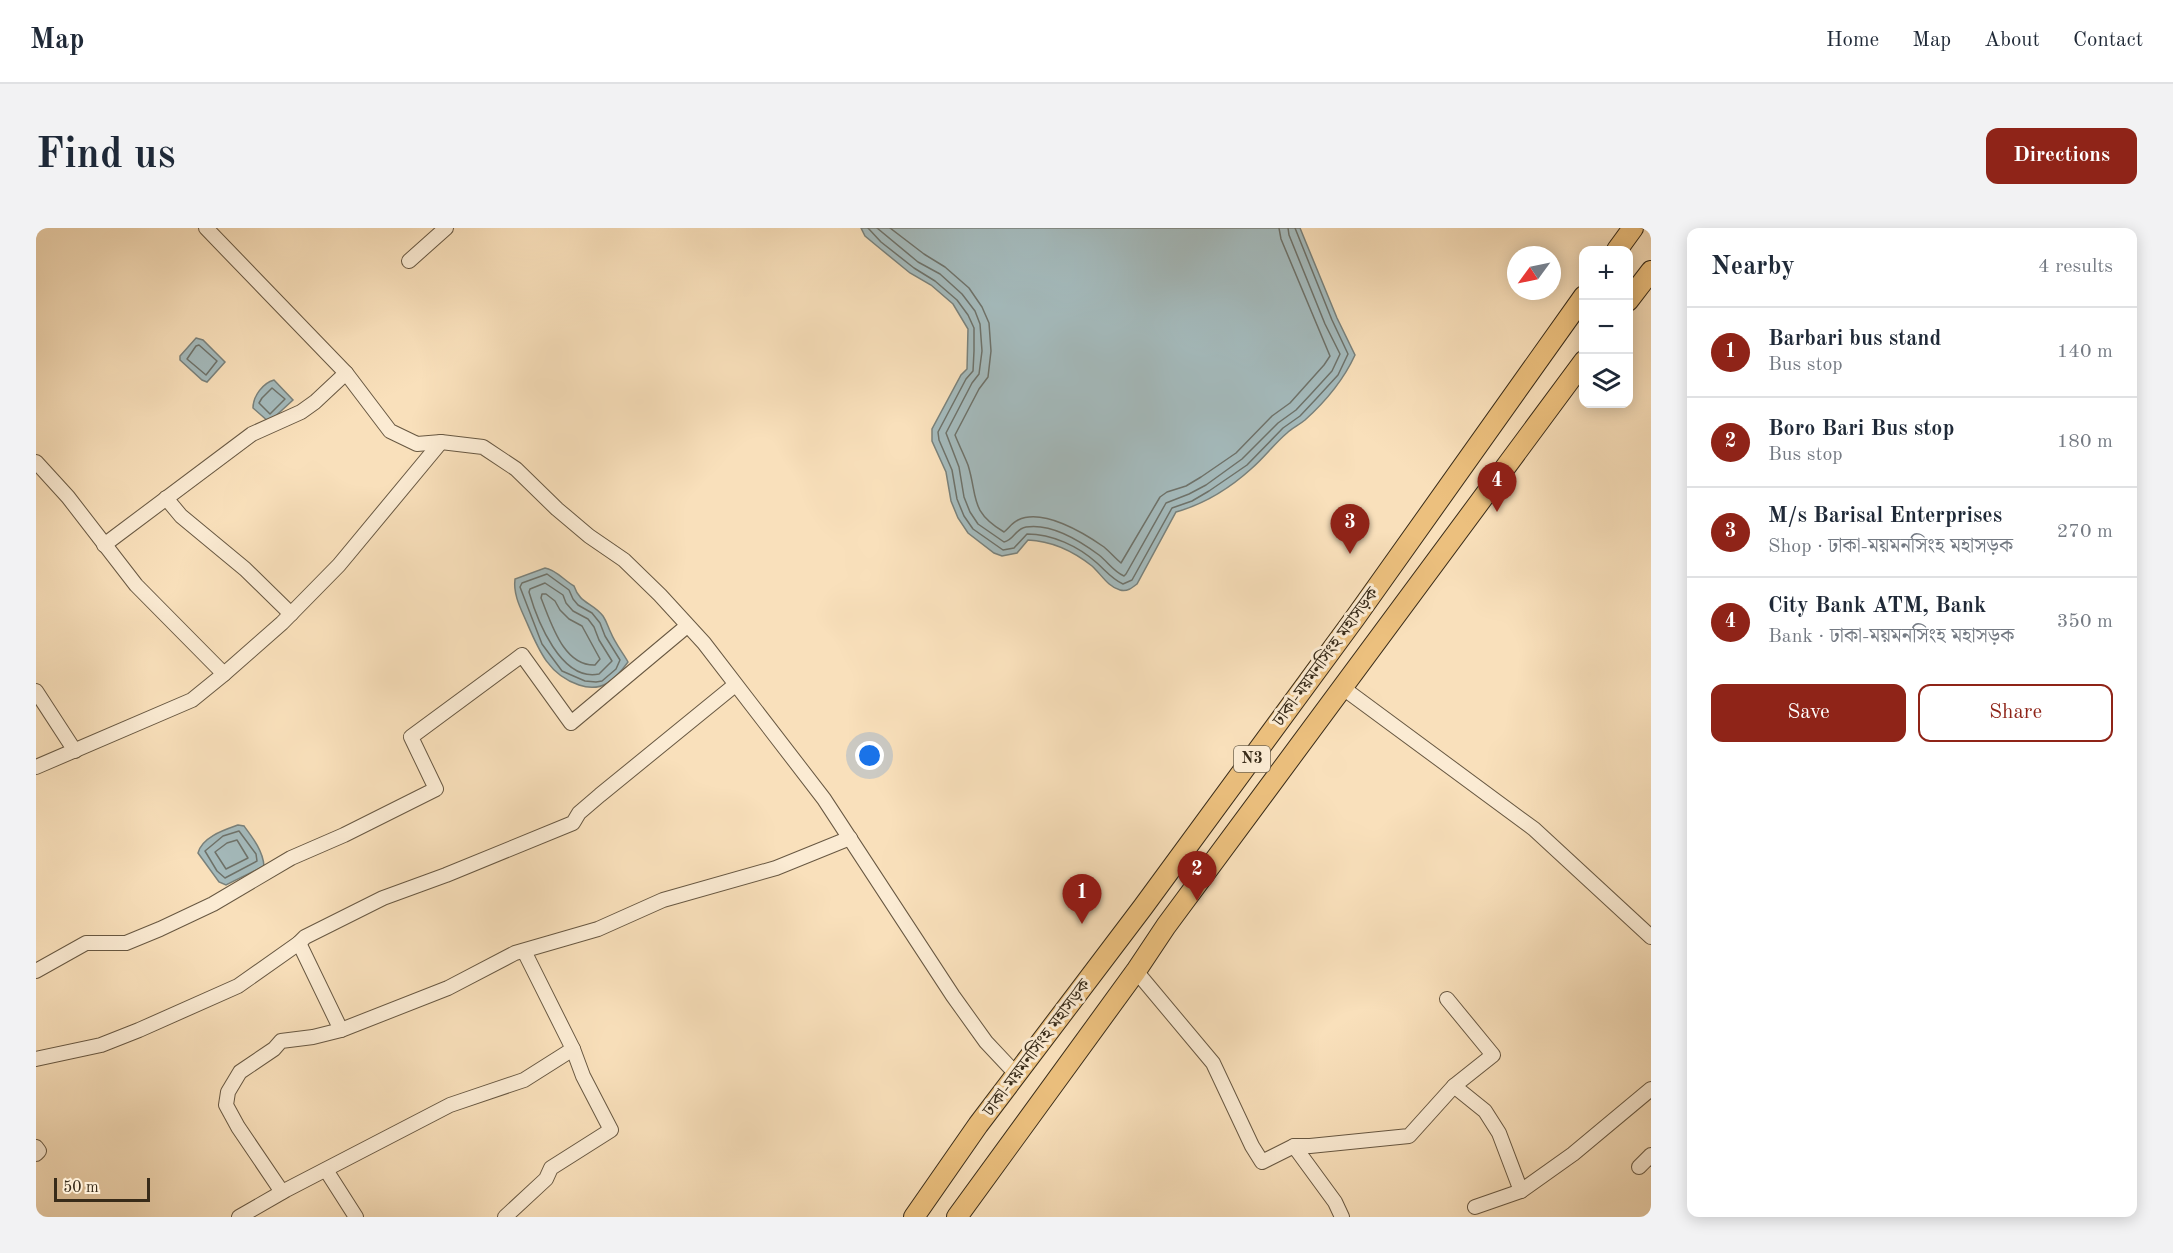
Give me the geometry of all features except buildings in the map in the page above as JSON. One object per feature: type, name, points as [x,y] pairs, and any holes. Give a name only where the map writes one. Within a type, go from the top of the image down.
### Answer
[{"type":"highway","points":[[1620,246],[1633,228]]},
{"type":"highway","points":[[1630,300],[1651,271]]},
{"type":"highway","name":"ঢাকা-ময়মনসিংহ মহাসড়ক","points":[[914,1217],[978,1125],[1143,907],[1348,628],[1581,300]]},
{"type":"highway","name":"ঢাকা-ময়মনসিংহ মহাসড়ক","points":[[957,1217],[1136,971],[1166,926],[1579,367]]},
{"type":"street","points":[[206,228],[346,373],[390,431],[417,444],[441,442],[483,447],[516,469],[573,522],[624,560],[660,595],[704,643],[824,799],[953,996],[987,1042],[1017,1075]]},
{"type":"street","points":[[409,261],[446,228]]},
{"type":"street","points":[[104,545],[252,434],[301,412],[346,373]]},
{"type":"street","points":[[36,767],[192,700],[291,614],[339,565],[441,442]]},
{"type":"street","points":[[36,462],[68,496],[152,604],[224,674]]},
{"type":"street","points":[[166,498],[181,516],[212,539],[291,614]]},
{"type":"street","points":[[36,971],[86,943],[126,943],[160,929],[213,904],[291,858],[344,835],[435,789],[411,737],[522,655],[571,723],[687,626]]},
{"type":"street","points":[[36,1059],[101,1045],[139,1030],[238,986],[299,943],[305,936],[383,898],[573,823],[579,813],[600,795],[735,685]]},
{"type":"street","points":[[1343,688],[1534,829],[1651,937]]},
{"type":"street","points":[[36,691],[75,751]]},
{"type":"street","points":[[282,1192],[238,1127],[226,1105],[228,1092],[240,1072],[274,1049],[281,1041],[313,1037],[341,1030],[448,988],[515,953],[598,928],[663,900],[776,868],[850,838]]},
{"type":"street","points":[[299,943],[341,1030]]},
{"type":"street","points":[[506,1217],[546,1179],[551,1168],[611,1130],[524,951]]},
{"type":"street","points":[[1136,971],[1213,1064],[1262,1162],[1294,1146],[1409,1136],[1454,1086],[1493,1055],[1447,999]]},
{"type":"street","points":[[239,1217],[282,1192],[450,1105],[524,1080],[573,1049]]},
{"type":"street","points":[[1454,1086],[1485,1111],[1499,1133],[1521,1191]]},
{"type":"street","points":[[1475,1207],[1521,1191],[1573,1154],[1651,1089]]},
{"type":"street","points":[[1294,1146],[1335,1202],[1342,1217]]},
{"type":"street","points":[[36,1147],[39,1151],[36,1154]]},
{"type":"street","points":[[1639,1167],[1651,1155]]},
{"type":"street","points":[[326,1170],[356,1217]]},
{"type":"water","points":[[861,228],[1300,228],[1337,318],[1355,355],[1340,381],[1320,406],[1282,437],[1251,469],[1216,495],[1176,512],[1137,584],[1127,590],[1120,590],[1108,583],[1092,566],[1062,548],[1045,542],[1028,540],[1017,553],[1002,556],[994,553],[968,533],[951,501],[946,472],[932,441],[932,429],[961,375],[967,369],[968,329],[953,304],[877,246],[865,236]]},
{"type":"water","points":[[196,338],[203,340],[225,362],[207,382],[180,360],[180,356]]},
{"type":"water","points":[[274,380],[293,400],[269,422],[253,408],[253,403],[263,387]]},
{"type":"water","points":[[545,568],[574,586],[583,600],[599,611],[628,662],[607,683],[587,687],[569,681],[546,661],[541,652],[516,596],[515,579]]},
{"type":"water","points":[[238,825],[244,826],[254,840],[262,855],[264,866],[226,885],[219,882],[198,853],[200,847],[209,838]]},
{"type":"place","name":"City Bank ATM, Bank","points":[[1497,512]]},
{"type":"place","name":"M/s Barisal Enterprises","points":[[1350,554]]},
{"type":"place","name":"Boro Bari Bus stop","points":[[1197,901]]},
{"type":"place","name":"Barbari bus stand","points":[[1082,924]]}]
